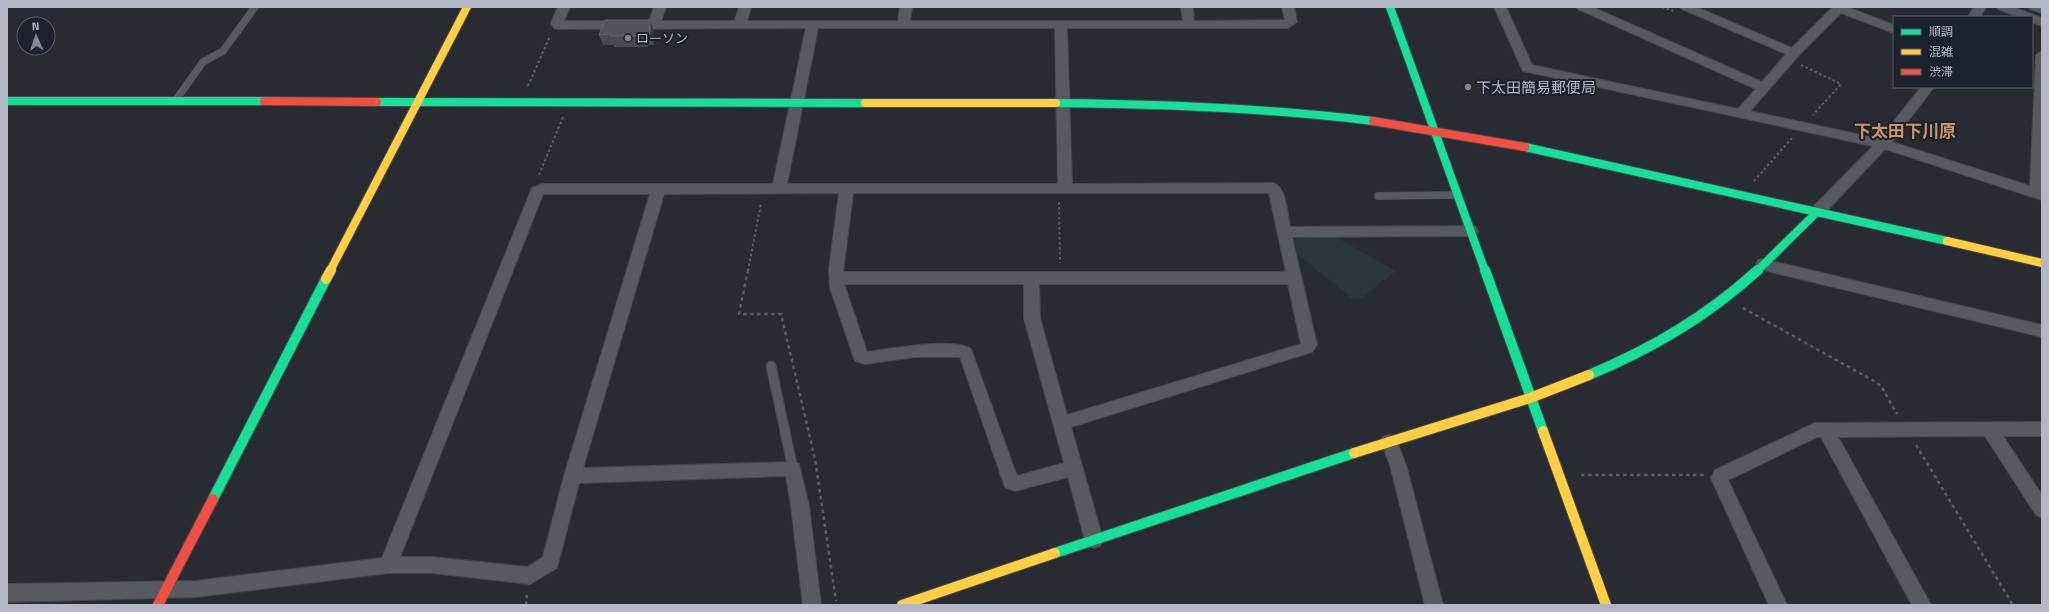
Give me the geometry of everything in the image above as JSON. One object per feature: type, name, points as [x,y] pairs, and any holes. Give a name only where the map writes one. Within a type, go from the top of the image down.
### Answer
[{"type":"street","points":[[162,598],[467,7]]},
{"type":"street","points":[[564,7],[557,23],[558,26],[1288,24],[1291,22],[1288,7]]},
{"type":"street","points":[[654,25],[660,7]]},
{"type":"street","points":[[740,25],[745,7]]},
{"type":"street","points":[[904,24],[906,7]]},
{"type":"street","points":[[1187,7],[1189,24]]},
{"type":"street","points":[[1390,7],[1606,605]]},
{"type":"street","points":[[1500,7],[1527,68],[1883,144],[2040,194],[2042,55]]},
{"type":"street","points":[[1582,7],[1764,87]]},
{"type":"street","points":[[1686,7],[1791,57]]},
{"type":"street","points":[[1975,16],[1980,7]]},
{"type":"street","points":[[2002,7],[2026,16]]},
{"type":"street","points":[[2034,7],[2042,10]]},
{"type":"street","points":[[1740,114],[1791,57],[1839,8],[1893,29]]},
{"type":"street","points":[[1061,24],[1064,103],[1062,187]]},
{"type":"street","points":[[779,188],[813,25]]},
{"type":"street","points":[[902,605],[1390,442],[1531,398],[1643,351],[1685,328],[1716,306],[1763,264],[1817,212],[1883,144],[1927,88]]},
{"type":"street","points":[[7,101],[1064,103],[1174,104],[1251,108],[1330,115],[1434,130],[1514,144],[2042,263]]},
{"type":"street","points":[[388,565],[537,191],[540,190],[659,188],[1273,188],[1275,190],[1285,232],[1309,345],[1307,348],[1062,423]]},
{"type":"street","points":[[7,593],[162,598],[196,589],[388,565],[432,565],[530,576],[551,562],[572,476],[659,188]]},
{"type":"street","points":[[847,188],[836,278],[840,301],[861,357],[865,358],[915,351],[963,351],[966,353],[1012,482],[1015,484],[1074,468]]},
{"type":"street","points":[[1285,232],[1471,230]]},
{"type":"street","points":[[1763,264],[2042,331]]},
{"type":"street","points":[[836,278],[1294,278]]},
{"type":"street","points":[[1031,278],[1032,318],[1094,540]]},
{"type":"street","points":[[1989,429],[2042,510]]},
{"type":"street","points":[[1778,605],[1719,478],[1720,476],[1815,430],[2042,429]]},
{"type":"street","points":[[1826,430],[1922,605]]},
{"type":"street","points":[[1390,442],[1398,465],[1434,605]]},
{"type":"street","points":[[572,476],[793,470],[800,506],[812,605]]},
{"type":"lane","points":[[175,101],[203,62],[222,51],[255,7]]},
{"type":"lane","points":[[1378,196],[1458,195]]},
{"type":"lane","points":[[771,366],[789,444],[793,470]]},
{"type":"path","points":[[526,89],[557,23]]},
{"type":"path","points":[[1750,186],[1841,84],[1791,57]]},
{"type":"path","points":[[540,190],[536,184],[565,113]]},
{"type":"path","points":[[1061,278],[1062,187]]},
{"type":"path","points":[[764,188],[739,314],[781,314],[815,459],[836,601]]},
{"type":"path","points":[[1577,475],[1708,474],[1720,476]]},
{"type":"shaded area","points":[[1299,237],[1336,237],[1396,271],[1361,298],[1351,298],[1298,254],[1294,242]]},
{"type":"building","points":[[605,20],[650,20],[650,34],[645,34],[645,36],[610,36],[611,34],[599,35]]},
{"type":"traffic: fast","points":[[1390,7],[1543,431]]},
{"type":"traffic: fast","points":[[7,101],[264,101]]},
{"type":"traffic: fast","points":[[377,102],[865,103]]},
{"type":"traffic: fast","points":[[1056,103],[1135,104],[1255,109],[1373,121]]},
{"type":"traffic: fast","points":[[1525,147],[1817,212]]},
{"type":"traffic: fast","points":[[1589,375],[1647,348],[1702,316],[1733,292],[1776,253],[1817,212],[1947,241]]},
{"type":"traffic: fast","points":[[213,499],[326,279]]},
{"type":"traffic: fast","points":[[1055,553],[1354,453]]},
{"type":"traffic: slow","points":[[326,279],[467,7]]},
{"type":"traffic: slow","points":[[865,103],[1056,103]]},
{"type":"traffic: slow","points":[[1947,241],[2042,263]]},
{"type":"traffic: slow","points":[[1354,453],[1530,398],[1589,375]]},
{"type":"traffic: slow","points":[[1543,431],[1606,605]]},
{"type":"traffic: slow","points":[[902,605],[1055,553]]},
{"type":"traffic: jam","points":[[264,101],[377,102]]},
{"type":"traffic: jam","points":[[1373,121],[1525,147]]},
{"type":"traffic: jam","points":[[158,605],[213,499]]},
{"type":"place","name":"ローソン","points":[[628,38]]},
{"type":"place","name":"下太田簡易郵便局","points":[[1468,87]]},
{"type":"district","name":"下太田下川原","points":[[1905,131]]}]
